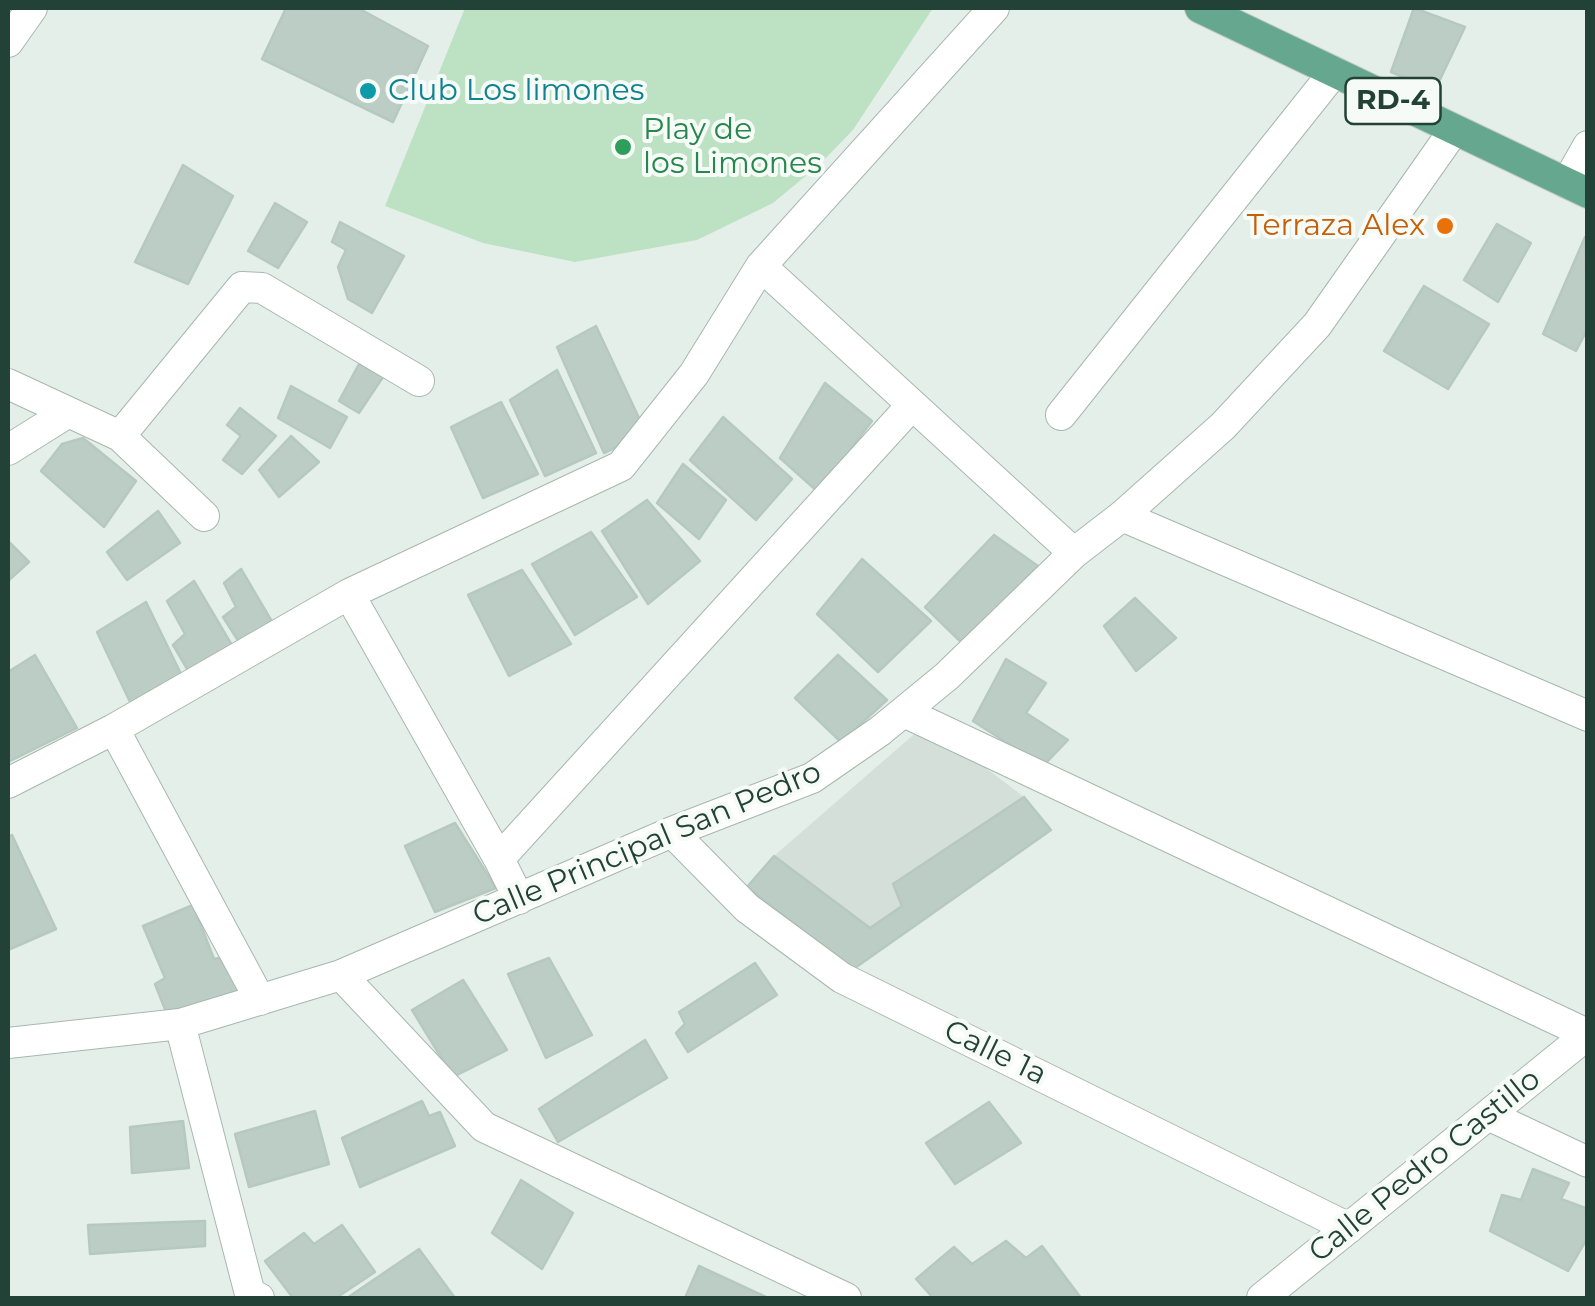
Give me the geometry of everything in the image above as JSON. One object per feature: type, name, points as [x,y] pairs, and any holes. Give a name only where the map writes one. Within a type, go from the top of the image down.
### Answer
[{"type":"main road","name":"RD-4","points":[[1200,8],[1577,188]]},
{"type":"street","points":[[8,40],[32,8]]},
{"type":"street","points":[[8,783],[114,729],[349,594],[622,466],[694,374],[762,266],[994,8]]},
{"type":"street","points":[[1060,415],[1334,72]]},
{"type":"street","name":"Calle Principal San Pedro","points":[[8,1043],[180,1024],[340,975],[672,832],[812,778],[904,712],[1074,553],[1223,426],[1317,325],[1454,130]]},
{"type":"street","points":[[1577,188],[1588,146]]},
{"type":"street","points":[[762,266],[1074,553]]},
{"type":"street","points":[[120,436],[242,287],[262,288],[419,381]]},
{"type":"street","points":[[8,384],[120,436],[204,516]]},
{"type":"street","points":[[499,858],[912,405]]},
{"type":"street","points":[[8,450],[67,413]]},
{"type":"street","points":[[1122,516],[1588,716]]},
{"type":"street","points":[[349,594],[519,899]]},
{"type":"street","points":[[904,712],[1587,1034]]},
{"type":"street","points":[[114,729],[260,1000]]},
{"type":"street","name":"Calle 1a","points":[[672,832],[748,908],[842,978],[1349,1228]]},
{"type":"street","points":[[340,975],[484,1127],[846,1298]]},
{"type":"street","points":[[180,1024],[251,1297]]},
{"type":"street","name":"Calle Pedro Castillo","points":[[1262,1298],[1587,1034]]},
{"type":"street","points":[[1488,1115],[1588,1162]]},
{"type":"shaded area","points":[[927,723],[1024,797],[893,883],[902,906],[870,928],[774,856]]},
{"type":"green space","name":"Play de los Limones","points":[[465,8],[933,8],[853,130],[773,203],[697,240],[575,262],[483,243],[385,206]]},
{"type":"building","name":"Club Los limones","points":[[286,8],[358,8],[428,46],[393,122],[262,59]]},
{"type":"building","points":[[1414,8],[1465,27],[1435,90],[1391,72]]},
{"type":"building","points":[[183,165],[233,196],[188,284],[135,262]]},
{"type":"building","points":[[275,203],[307,222],[278,268],[248,251]]},
{"type":"building","points":[[340,222],[404,256],[372,313],[348,299],[338,267],[346,250],[332,242]]},
{"type":"building","points":[[1497,224],[1531,243],[1498,302],[1464,280]]},
{"type":"building","points":[[1585,237],[1588,328],[1576,351],[1543,334]]},
{"type":"building","points":[[1424,286],[1489,324],[1448,389],[1384,351]]},
{"type":"building","points":[[596,326],[646,433],[604,453],[557,347]]},
{"type":"building","points":[[359,364],[383,377],[359,413],[339,401]]},
{"type":"building","points":[[557,370],[596,453],[545,476],[510,400]]},
{"type":"building","points":[[825,383],[872,421],[818,492],[780,458]]},
{"type":"building","points":[[291,386],[347,417],[330,448],[278,418]]},
{"type":"building","points":[[501,402],[538,474],[483,498],[451,427]]},
{"type":"building","points":[[240,408],[276,436],[242,474],[223,460],[241,436],[227,425]]},
{"type":"building","points":[[723,417],[792,479],[756,520],[690,460]]},
{"type":"building","points":[[291,436],[319,462],[279,497],[259,470]]},
{"type":"building","points":[[83,438],[136,481],[104,527],[41,471],[62,444]]},
{"type":"building","points":[[683,464],[726,500],[699,539],[657,503]]},
{"type":"building","points":[[647,500],[700,561],[648,604],[602,531]]},
{"type":"building","points":[[158,511],[180,543],[127,580],[107,552]]},
{"type":"building","points":[[591,532],[637,597],[575,635],[532,564]]},
{"type":"building","points":[[994,535],[1038,566],[964,645],[925,607]]},
{"type":"building","points":[[8,541],[29,562],[8,581]]},
{"type":"building","points":[[862,559],[931,621],[878,672],[817,614]]},
{"type":"building","points":[[241,569],[274,625],[239,642],[223,617],[236,607],[224,583]]},
{"type":"building","points":[[522,570],[571,644],[509,676],[468,595]]},
{"type":"building","points":[[194,581],[233,647],[189,672],[173,645],[185,634],[167,601]]},
{"type":"building","points":[[1135,598],[1176,638],[1136,671],[1104,626]]},
{"type":"building","points":[[146,602],[182,676],[131,704],[97,632]]},
{"type":"building","points":[[35,655],[77,728],[8,762],[8,672]]},
{"type":"building","points":[[838,655],[887,700],[841,742],[795,698]]},
{"type":"building","points":[[1006,659],[1046,683],[1026,713],[1068,740],[1043,766],[973,721]]},
{"type":"building","points":[[1024,797],[1051,830],[852,970],[747,887],[774,856],[870,928],[902,906],[893,884]]},
{"type":"building","points":[[455,823],[496,888],[435,912],[405,846]]},
{"type":"building","points":[[12,835],[56,929],[8,950],[8,837]]},
{"type":"building","points":[[193,905],[214,959],[225,957],[239,990],[168,1017],[155,984],[165,978],[143,926]]},
{"type":"building","points":[[549,958],[592,1035],[546,1058],[508,974]]},
{"type":"building","points":[[755,963],[777,995],[688,1052],[676,1033],[685,1024],[679,1012]]},
{"type":"building","points":[[463,980],[507,1050],[453,1077],[412,1010]]},
{"type":"building","points":[[645,1040],[667,1078],[558,1142],[539,1109]]},
{"type":"building","points":[[422,1101],[429,1116],[440,1112],[455,1146],[360,1187],[342,1138]]},
{"type":"building","points":[[989,1102],[1021,1143],[955,1184],[926,1143]]},
{"type":"building","points":[[315,1111],[329,1164],[249,1187],[235,1134]]},
{"type":"building","points":[[183,1121],[189,1168],[132,1173],[130,1127]]},
{"type":"building","points":[[1533,1169],[1569,1183],[1561,1199],[1588,1209],[1588,1237],[1568,1271],[1490,1231],[1502,1195],[1521,1200]]},
{"type":"building","points":[[521,1180],[573,1213],[542,1269],[492,1233]]},
{"type":"building","points":[[205,1221],[205,1246],[90,1254],[88,1225]]},
{"type":"building","points":[[342,1225],[375,1272],[336,1298],[293,1298],[265,1261],[304,1233],[314,1244]]},
{"type":"building","points":[[1006,1241],[1026,1258],[1042,1246],[1081,1298],[933,1298],[916,1279],[954,1247],[972,1264]]},
{"type":"building","points":[[419,1249],[455,1298],[347,1298]]},
{"type":"building","points":[[699,1266],[768,1298],[685,1298]]},
{"type":"place","name":"Club Los limones","points":[[368,91]]},
{"type":"place","name":"Play de los Limones","points":[[623,147]]},
{"type":"place","name":"Terraza Alex","points":[[1445,226]]}]
